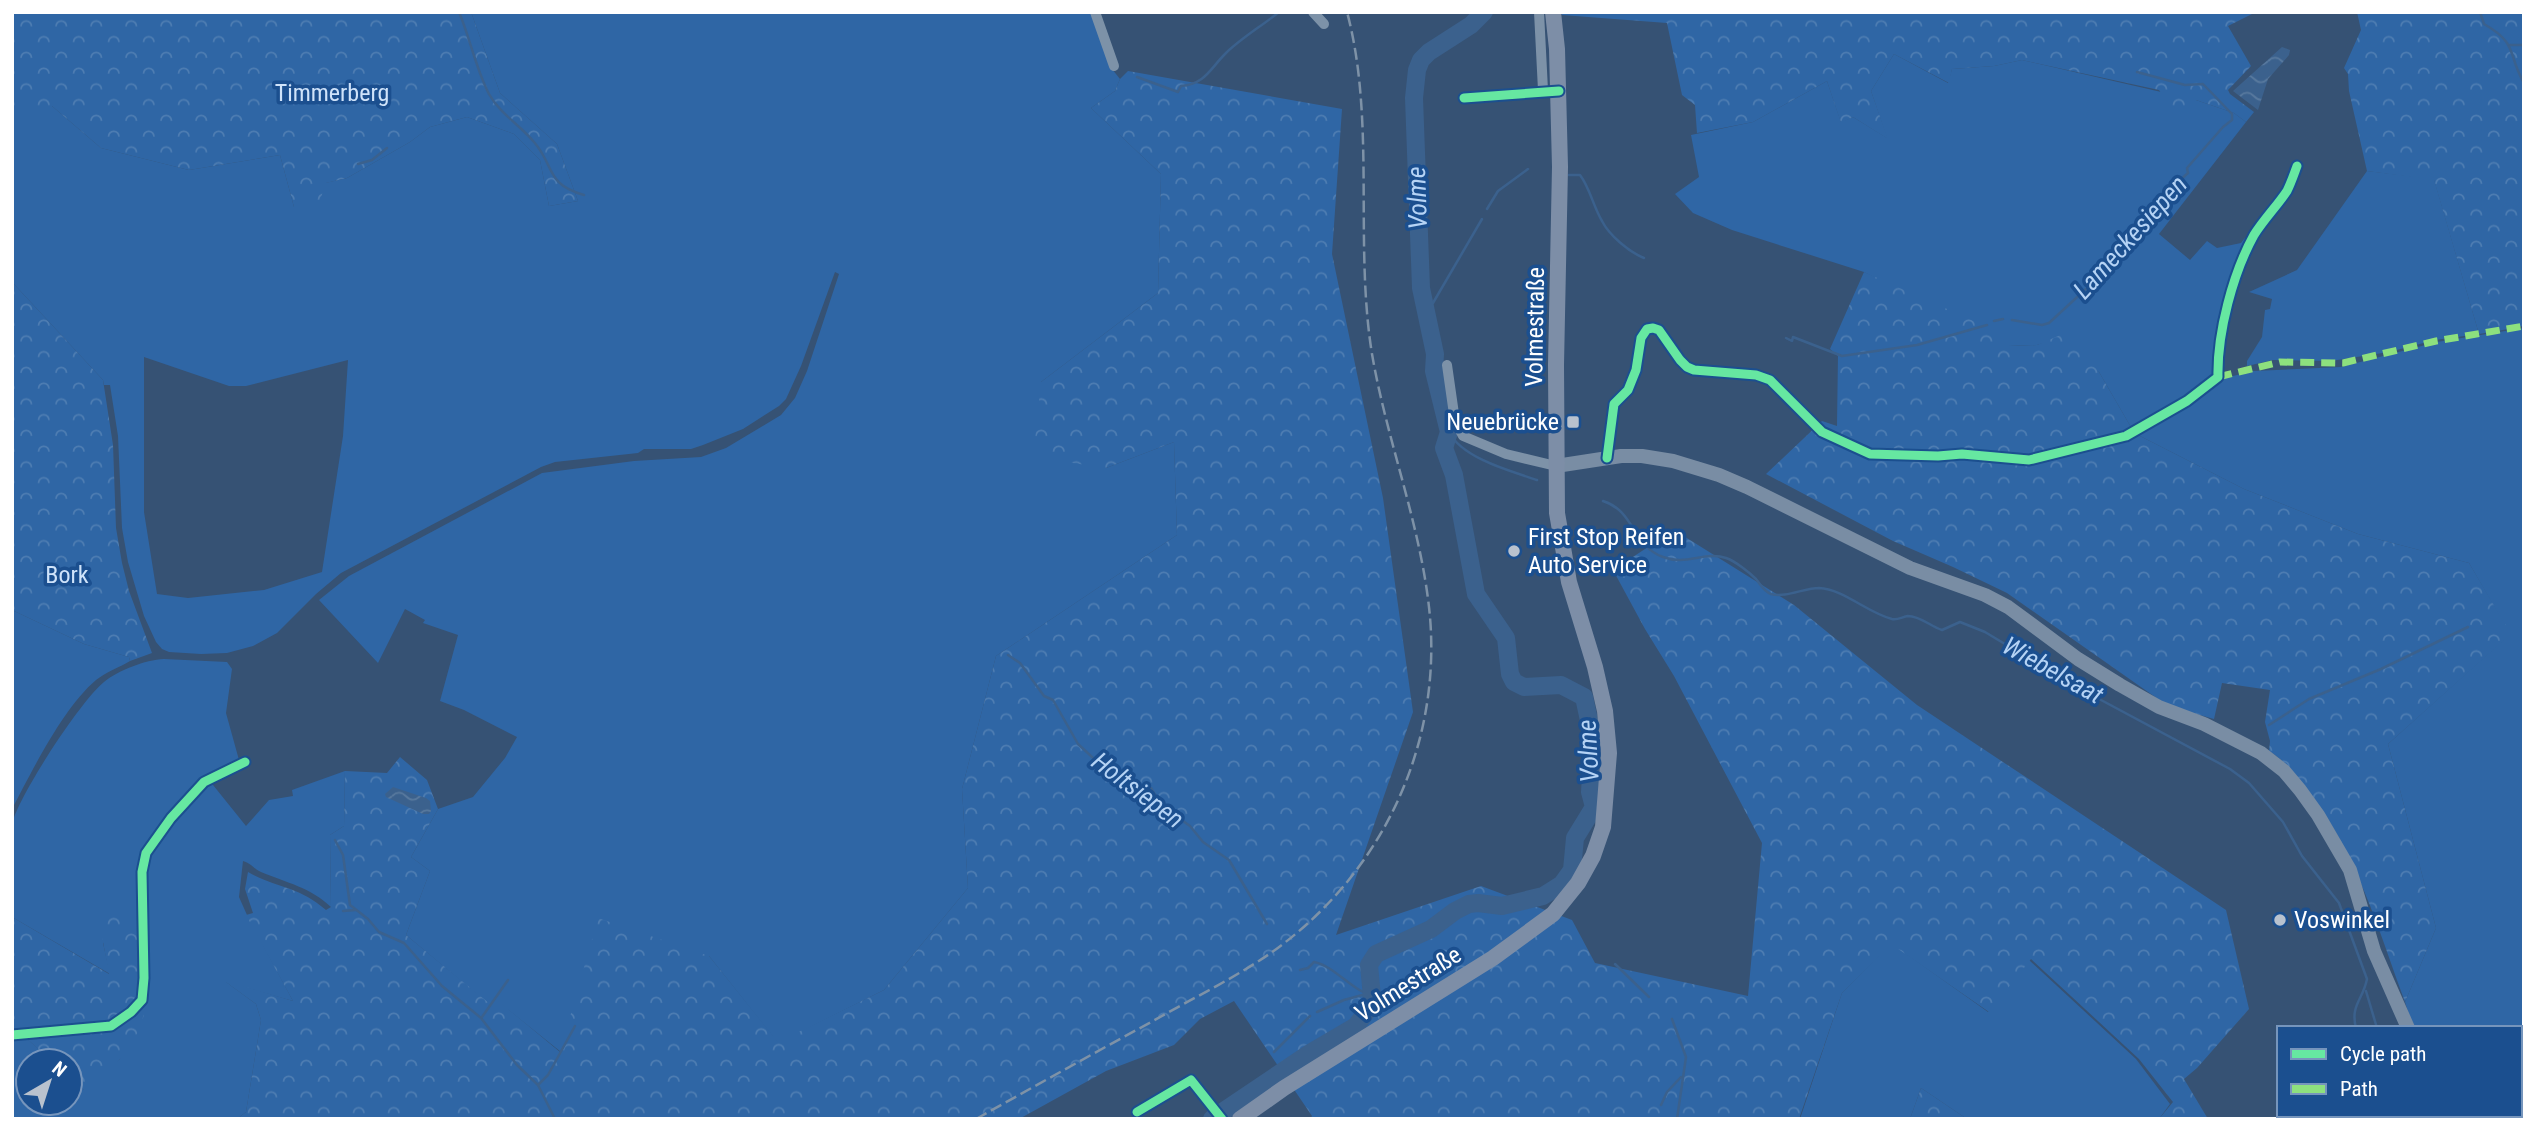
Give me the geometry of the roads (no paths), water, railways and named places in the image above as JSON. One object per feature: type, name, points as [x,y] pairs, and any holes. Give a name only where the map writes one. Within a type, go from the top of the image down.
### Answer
[{"type":"main road","name":"Volmestraße","points":[[1240,1119],[1284,1088],[1493,958],[1553,914],[1578,883],[1593,856],[1603,827],[1609,753],[1605,711],[1595,667],[1569,582],[1558,513],[1556,466],[1560,167],[1551,90],[1553,12]]},
{"type":"main road","points":[[1556,466],[1620,456],[1658,457],[1696,467],[1747,487],[1910,568],[2008,607],[2078,659],[2120,685],[2159,707],[2204,724],[2261,753],[2284,771],[2300,790],[2350,870],[2374,951],[2407,1026]]},
{"type":"street","points":[[1095,12],[1114,66]]},
{"type":"street","points":[[1313,12],[1324,24]]},
{"type":"street","points":[[1464,98],[1551,90],[1539,12]]},
{"type":"street","points":[[1607,458],[1614,404],[1628,390],[1636,370],[1641,338],[1647,329],[1653,328],[1659,330],[1686,367],[1755,375],[1770,380],[1822,432],[1870,454],[1962,454],[2029,460],[2126,436],[2187,401],[2218,377],[2225,320],[2240,265],[2255,234],[2288,188],[2297,166]]},
{"type":"street","points":[[1447,365],[1455,421],[1463,436],[1506,454],[1556,466]]},
{"type":"street","points":[[12,1035],[111,1026],[122,1020],[142,1000],[142,872],[146,853],[204,782],[245,762]]},
{"type":"street","points":[[1137,1112],[1191,1080],[1222,1119]]},
{"type":"water","points":[[2282,47],[2290,50],[2289,55],[2268,79],[2258,110],[2233,91]]},
{"type":"water","points":[[393,787],[430,801],[429,814],[423,814],[386,797],[385,794]]},
{"type":"waterway","points":[[459,12],[489,94],[534,142],[557,180],[572,191],[584,195]]},
{"type":"waterway","points":[[1137,77],[1178,92],[1181,86],[1202,79],[1231,48],[1279,12]]},
{"type":"waterway","name":"Volme","points":[[1212,1119],[1310,1053],[1356,1026],[1367,1011],[1372,997],[1369,965],[1376,954],[1431,929],[1469,904],[1502,906],[1543,896],[1562,884],[1572,870],[1575,838],[1594,807],[1590,792],[1593,739],[1584,697],[1561,685],[1524,687],[1514,682],[1510,674],[1506,638],[1476,594],[1454,475],[1444,448],[1449,432],[1434,371],[1435,354],[1421,288],[1414,98],[1417,70],[1421,60],[1429,52],[1471,25],[1484,12]]},
{"type":"waterway","points":[[2406,12],[2414,12]]},
{"type":"waterway","points":[[2480,12],[2484,24],[2508,44],[2524,83]]},
{"type":"waterway","points":[[2510,45],[2524,45]]},
{"type":"waterway","name":"Lameckesiepen","points":[[2012,320],[2042,325],[2049,323],[2100,276],[2169,190],[2188,173],[2187,168],[2232,120],[2232,114],[2203,84],[2185,85],[2137,72]]},
{"type":"waterway","points":[[358,164],[372,160],[387,148]]},
{"type":"waterway","name":"Lameckesiepen","points":[[1487,209],[1498,191],[1528,169]]},
{"type":"waterway","name":"Lameckesiepen","points":[[1569,175],[1580,175],[1609,232],[1644,258]]},
{"type":"waterway","name":"Lameckesiepen","points":[[1425,309],[1433,303],[1482,219]]},
{"type":"waterway","name":"Lameckesiepen","points":[[1994,321],[2003,319]]},
{"type":"waterway","name":"Lameckesiepen","points":[[1786,338],[1792,341],[1793,337],[1842,356],[1917,345],[1987,325]]},
{"type":"waterway","name":"Wiebelsaat","points":[[1449,432],[1455,441],[1475,456],[1537,480]]},
{"type":"waterway","name":"Wiebelsaat","points":[[1603,501],[1622,512],[1645,545],[1663,557],[1680,560],[1718,556],[1746,570],[1771,594],[1783,595],[1813,588],[1828,589],[1892,619],[1912,616],[1942,630],[1960,622],[1985,632],[2073,685],[2230,769],[2249,783],[2283,822],[2302,856],[2339,903],[2367,979],[2356,1008],[2356,1026]]},
{"type":"waterway","points":[[2269,725],[2309,699],[2381,669],[2468,627]]},
{"type":"waterway","name":"Holtsiepen","points":[[1008,655],[1020,663],[1044,696],[1053,700],[1078,744],[1105,769],[1190,826],[1203,842],[1229,860],[1267,924]]},
{"type":"waterway","points":[[1151,788],[1162,806]]},
{"type":"waterway","points":[[335,840],[343,855],[350,905],[379,932],[404,943],[442,986],[481,1018],[517,1065],[538,1085]]},
{"type":"waterway","points":[[343,911],[356,910]]},
{"type":"waterway","name":"Holtsiepen","points":[[1300,970],[1308,968],[1314,962],[1322,964],[1359,990],[1373,995]]},
{"type":"waterway","points":[[1615,964],[1649,997]]},
{"type":"waterway","points":[[482,1017],[508,980]]},
{"type":"waterway","points":[[2366,991],[2376,1026]]},
{"type":"waterway","points":[[1317,1012],[1366,994]]},
{"type":"waterway","points":[[1274,1052],[1310,1016]]},
{"type":"waterway","points":[[1672,1019],[1686,1057],[1677,1119]]},
{"type":"waterway","points":[[555,1119],[538,1085],[548,1075],[575,1026]]},
{"type":"waterway","points":[[1661,1105],[1667,1092],[1681,1077]]},
{"type":"railway","points":[[976,1119],[1230,978],[1275,950],[1313,919],[1345,884],[1374,845],[1396,804],[1414,760],[1425,713],[1431,666],[1430,617],[1420,551],[1372,354],[1365,269],[1361,95],[1347,12]]},
{"type":"place","name":"Neuebrücke","points":[[1573,422]]},
{"type":"place","name":"First Stop Reifen Auto Service","points":[[1514,551]]},
{"type":"place","name":"Voswinkel","points":[[2280,920]]},
{"type":"park label","name":"Timmerberg","points":[[332,93]]},
{"type":"park label","name":"Bork","points":[[67,575]]}]
